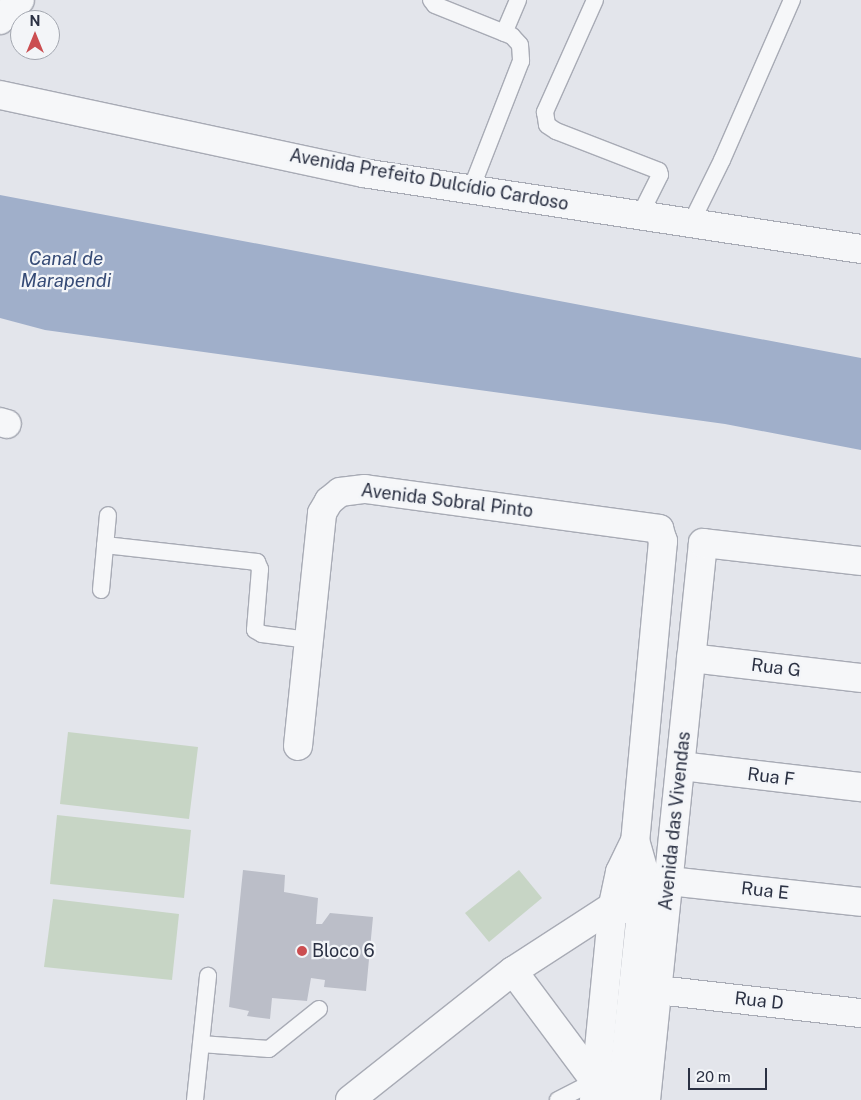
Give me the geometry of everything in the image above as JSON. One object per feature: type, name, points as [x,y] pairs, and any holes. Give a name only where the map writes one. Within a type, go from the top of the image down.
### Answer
[{"type":"street","points":[[0,20],[20,0]]},
{"type":"street","name":"Avenida Prefeito Dulcídio Cardoso","points":[[0,95],[363,173],[861,249]]},
{"type":"street","name":"Avenida Sobral Pinto","points":[[298,746],[322,513],[329,501],[340,492],[365,489],[653,527],[662,535],[635,841]]},
{"type":"street","name":"Avenida das Vivendas","points":[[646,1100],[670,881],[703,543],[861,562]]},
{"type":"street","name":"Rua G","points":[[692,658],[861,678]]},
{"type":"street","name":"Rua F","points":[[681,766],[861,787]]},
{"type":"street","points":[[594,1091],[613,906],[620,872],[635,841]]},
{"type":"street","points":[[621,1100],[645,875],[635,841]]},
{"type":"street","name":"Rua E","points":[[670,881],[861,902]]},
{"type":"street","points":[[350,1100],[512,970],[613,906],[641,912]]},
{"type":"street","points":[[512,970],[594,1091]]},
{"type":"street","name":"Rua D","points":[[658,990],[861,1013]]},
{"type":"lane","points":[[432,0],[435,4],[504,33],[520,45],[522,61],[471,189]]},
{"type":"lane","points":[[504,33],[518,0]]},
{"type":"lane","points":[[594,0],[545,112],[547,125],[556,132],[659,171],[660,175],[640,215]]},
{"type":"lane","points":[[691,223],[722,160],[792,0]]},
{"type":"lane","points":[[101,590],[108,515]]},
{"type":"lane","points":[[105,545],[257,562],[260,569],[255,630],[262,634],[309,640]]},
{"type":"lane","points":[[195,1100],[208,976]]},
{"type":"lane","points":[[201,1044],[269,1049],[319,1009]]},
{"type":"lane","points":[[558,1100],[594,1091]]},
{"type":"green space","points":[[68,732],[198,747],[189,819],[60,804]]},
{"type":"green space","points":[[57,815],[191,830],[184,898],[50,884]]},
{"type":"green space","points":[[519,870],[542,898],[489,942],[465,913]]},
{"type":"green space","points":[[53,899],[179,914],[172,980],[44,967]]},
{"type":"water","name":"Canal de Marapendi","points":[[0,195],[861,358],[861,450],[725,424],[45,330],[0,318]]},
{"type":"building","name":"Bloco 6","points":[[243,870],[285,875],[284,892],[318,898],[316,924],[322,924],[330,913],[373,917],[366,991],[324,987],[325,980],[311,978],[307,1001],[272,998],[270,1019],[247,1016],[249,1011],[229,1007]]},
{"type":"place","name":"Bloco 6","points":[[302,951]]}]
